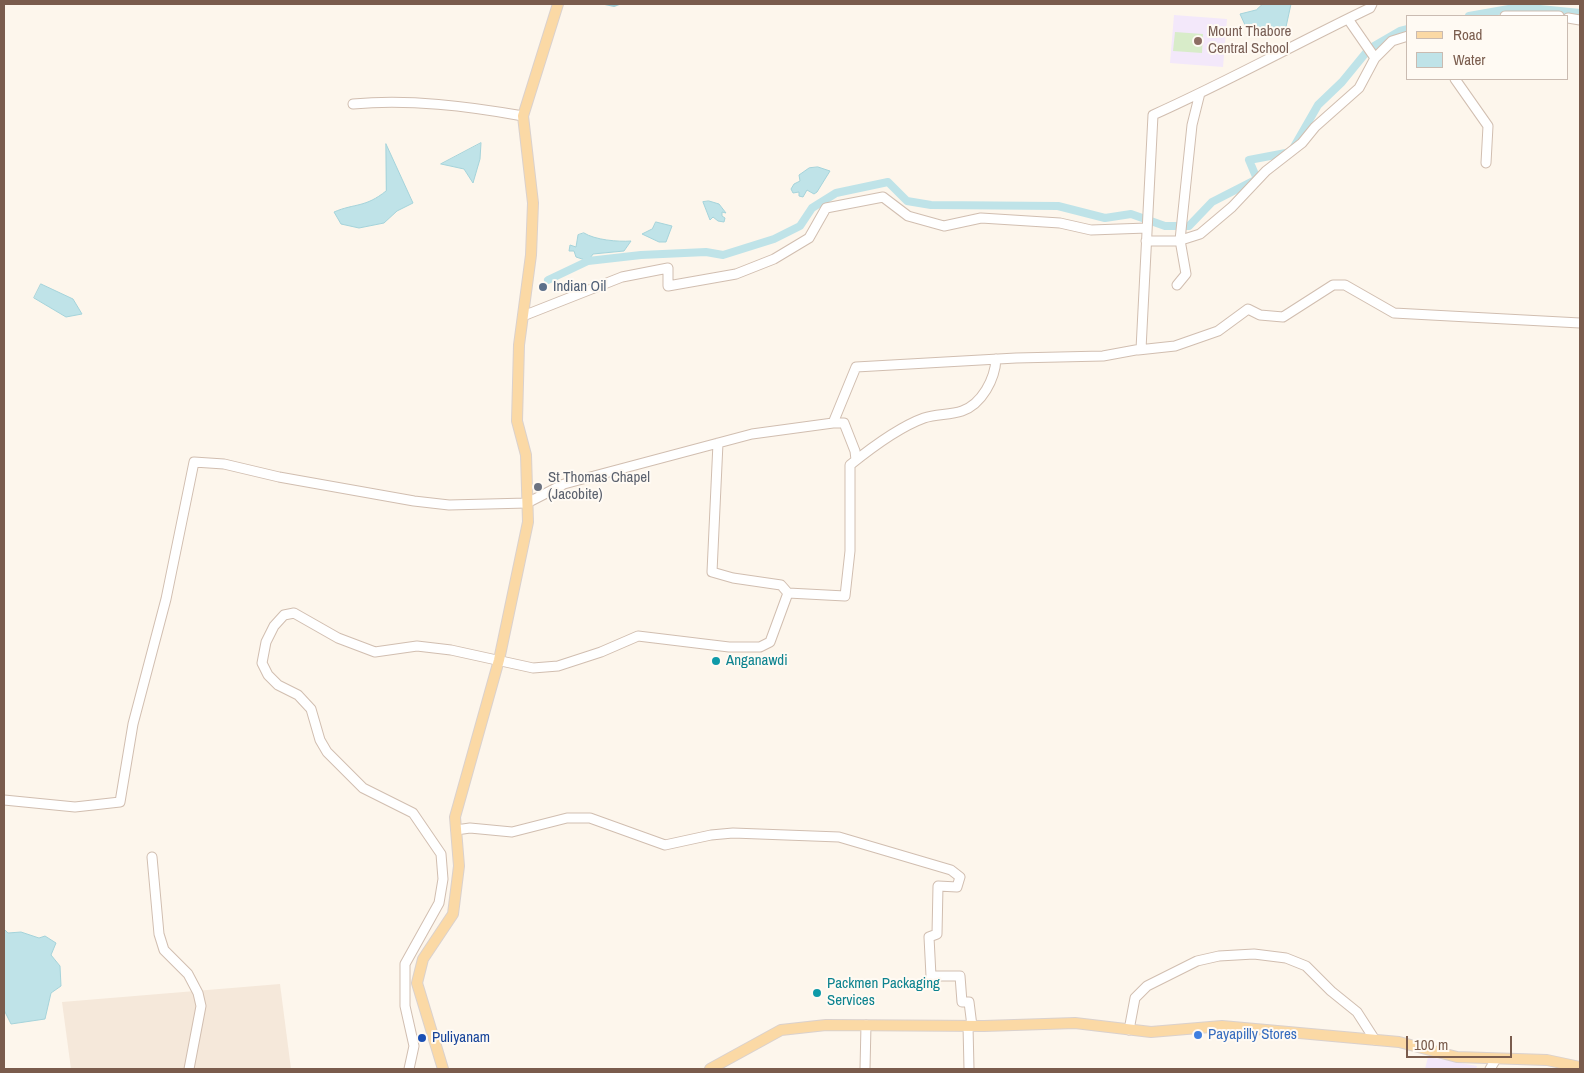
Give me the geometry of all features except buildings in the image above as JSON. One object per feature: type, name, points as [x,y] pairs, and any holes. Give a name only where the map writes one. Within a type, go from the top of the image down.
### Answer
[{"type":"main road","points":[[443,1069],[417,982],[423,959],[453,914],[459,866],[455,817],[499,660],[528,522],[526,455],[517,421],[519,345],[531,255],[533,204],[523,116],[558,4]]},
{"type":"main road","points":[[710,1069],[780,1030],[826,1024],[970,1026],[1075,1023],[1151,1032],[1222,1026],[1399,1042],[1457,1056],[1547,1060],[1580,1067]]},
{"type":"street","points":[[1138,350],[1141,349],[1153,115],[1200,94],[1370,8],[1372,4]]},
{"type":"street","points":[[1348,19],[1375,58]]},
{"type":"street","points":[[1146,241],[1180,240],[1200,234],[1232,207],[1266,171],[1302,143],[1315,127],[1359,88],[1375,58],[1392,41],[1406,37]]},
{"type":"street","points":[[1456,80],[1488,126],[1486,163]]},
{"type":"street","points":[[1177,284],[1186,274],[1180,240],[1192,125],[1200,94]]},
{"type":"street","points":[[354,104],[392,101],[483,109],[523,116]]},
{"type":"street","points":[[523,316],[622,277],[650,271],[668,268],[668,286],[736,274],[774,259],[809,238],[826,208],[882,197],[908,216],[944,226],[981,218],[1060,223],[1091,230],[1147,228]]},
{"type":"street","points":[[833,424],[856,367],[996,359],[1103,356],[1175,346],[1218,331],[1248,309],[1260,315],[1283,317],[1333,285],[1345,285],[1394,312],[1580,323]]},
{"type":"street","points":[[718,443],[712,572],[733,578],[774,583],[781,585],[788,593],[845,596],[850,551],[850,465],[873,446],[924,418],[963,410],[975,402],[989,386],[995,372],[996,359]]},
{"type":"street","points":[[4,800],[75,807],[120,802],[133,724],[166,599],[194,462],[224,464],[279,477],[414,501],[449,505],[527,503],[564,484],[752,434],[833,424],[844,423],[855,451],[856,460]]},
{"type":"street","points":[[409,1069],[414,1046],[405,1006],[405,964],[440,903],[443,879],[441,854],[413,813],[363,788],[327,752],[320,740],[311,710],[298,695],[278,685],[268,675],[262,662],[266,642],[274,626],[284,615],[294,613],[338,638],[375,652],[417,646],[451,650],[533,668],[558,666],[600,652],[638,636],[729,647],[760,647],[770,642],[788,593]]},
{"type":"street","points":[[456,830],[470,828],[512,832],[567,818],[590,818],[665,845],[711,835],[733,833],[839,837],[951,870],[960,877],[957,886],[938,886],[937,934],[929,937],[931,976],[960,976],[962,1002],[969,1002],[968,1069]]},
{"type":"street","points":[[152,857],[159,934],[164,950],[188,974],[198,993],[201,1006],[189,1069]]},
{"type":"street","points":[[1129,1030],[1135,998],[1147,986],[1197,961],[1228,955],[1254,954],[1286,958],[1306,966],[1331,991],[1357,1012],[1375,1040]]},
{"type":"street","points":[[865,1069],[866,1025]]},
{"type":"street","points":[[1490,1069],[1496,1058]]},
{"type":"shaded area","name":"Mount Thabore Central School","points":[[1174,15],[1227,19],[1223,67],[1170,63]]},
{"type":"shaded area","points":[[280,984],[291,1069],[71,1069],[62,1002]]},
{"type":"shaded area","points":[[1428,1057],[1477,1066],[1476,1069],[1425,1069]]},
{"type":"green space","points":[[1175,32],[1203,34],[1202,53],[1173,51]]},
{"type":"water","points":[[1263,4],[1291,4],[1286,27],[1269,29],[1245,25],[1240,14],[1256,10]]},
{"type":"water","points":[[481,143],[480,159],[473,183],[464,169],[441,164]]},
{"type":"water","points":[[386,144],[413,203],[397,211],[384,223],[359,228],[341,224],[334,212],[366,203],[386,191]]},
{"type":"water","points":[[818,167],[830,171],[817,192],[814,194],[807,190],[803,197],[799,196],[799,192],[793,193],[791,189],[794,184],[800,181],[799,175],[809,168]]},
{"type":"water","points":[[709,201],[719,204],[726,213],[722,212],[722,216],[725,218],[724,222],[718,221],[713,217],[710,220],[703,202]]},
{"type":"water","points":[[656,222],[672,226],[666,242],[659,242],[642,234],[652,229]]},
{"type":"water","points":[[584,233],[607,240],[631,241],[624,251],[593,254],[588,261],[576,257],[574,251],[569,251],[570,245],[576,247],[578,235]]},
{"type":"water","points":[[41,284],[73,299],[82,314],[66,317],[34,298]]},
{"type":"water","points":[[4,929],[8,933],[21,932],[39,938],[45,936],[56,943],[51,955],[60,966],[61,986],[51,993],[45,1019],[11,1024],[4,1010]]},
{"type":"waterway","points":[[605,4],[614,6],[619,4]]},
{"type":"waterway","points":[[1475,15],[1520,7],[1580,13]]},
{"type":"waterway","points":[[548,280],[588,261],[641,255],[706,252],[723,255],[774,239],[800,226],[812,208],[836,193],[888,182],[907,201],[931,205],[1058,206],[1105,218],[1131,214],[1165,226],[1189,226],[1212,202],[1257,179],[1249,160],[1291,152],[1318,105],[1342,82],[1369,49],[1406,30]]},
{"type":"place","name":"Mount Thabore Central School","points":[[1198,41]]},
{"type":"place","name":"Indian Oil","points":[[543,287]]},
{"type":"place","name":"St Thomas Chapel (Jacobite)","points":[[538,487]]},
{"type":"place","name":"Anganawdi","points":[[716,661]]},
{"type":"place","name":"Packmen Packaging Services","points":[[817,993]]},
{"type":"place","name":"Payapilly Stores","points":[[1198,1035]]},
{"type":"place","name":"Puliyanam","points":[[422,1038]]}]
